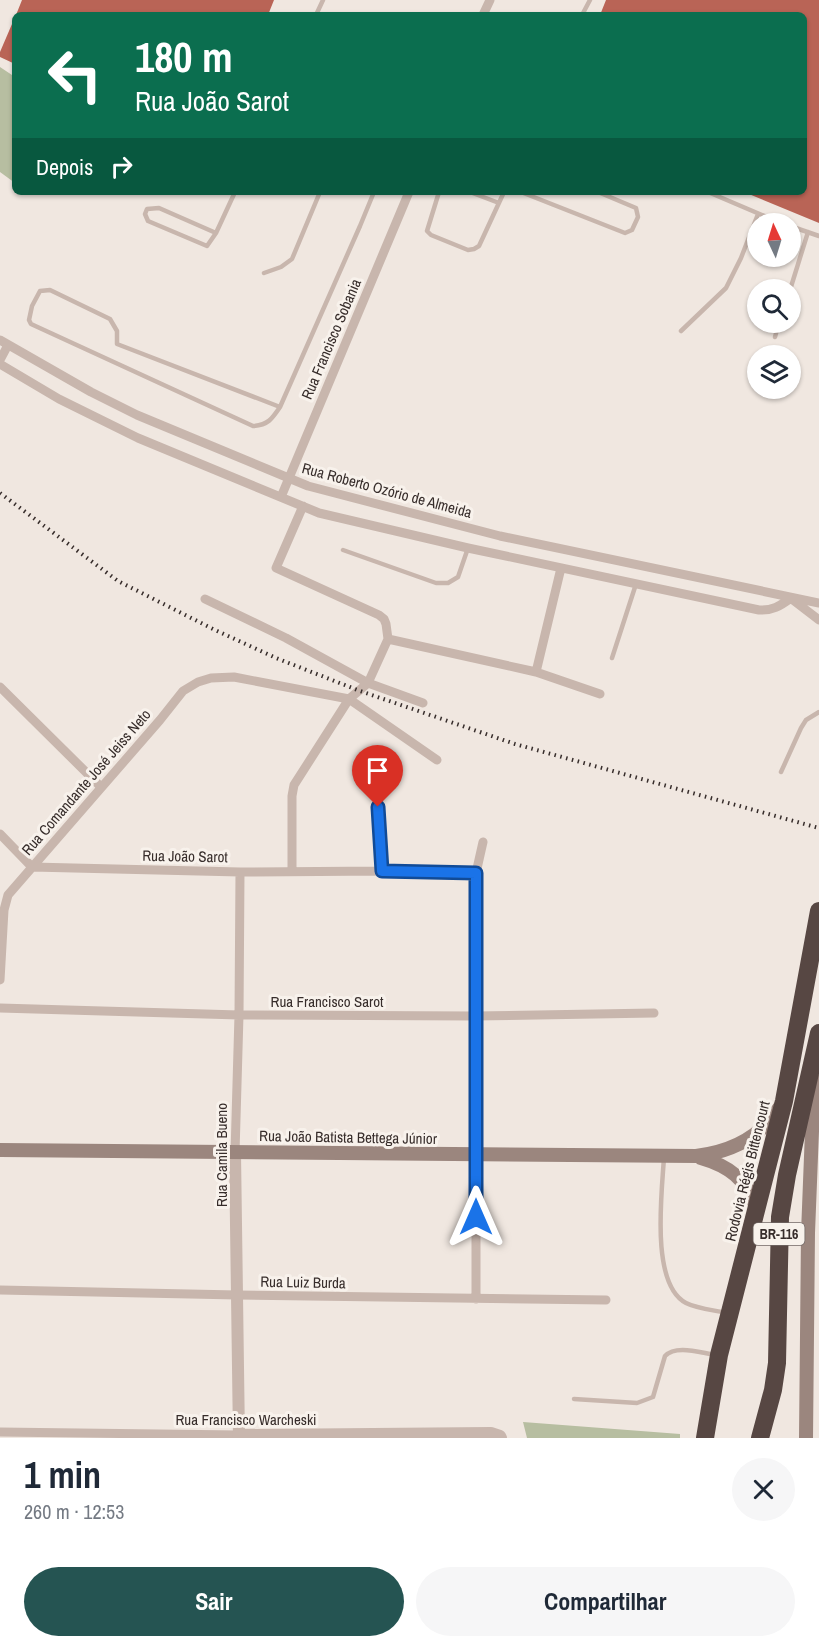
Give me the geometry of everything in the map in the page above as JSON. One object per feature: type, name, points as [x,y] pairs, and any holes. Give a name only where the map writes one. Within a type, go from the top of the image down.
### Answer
[{"type":"highway","name":"Rodovia Régis Bittencourt","points":[[705,1438],[719,1355],[784,1101],[819,911]]},
{"type":"highway","name":"BR-116","points":[[760,1438],[773,1390],[777,1363],[778,1247],[781,1207],[819,1033]]},
{"type":"main road","points":[[806,1438],[808,1233],[815,1053]]},
{"type":"main road","name":"Rua João Batista Bettega Júnior","points":[[0,1150],[696,1156],[725,1151],[752,1137],[774,1117],[784,1101]]},
{"type":"main road","name":"Rua João Batista Bettega Júnior","points":[[696,1156],[719,1164],[739,1177],[752,1196],[756,1207]]},
{"type":"street","name":"Rua Francisco Sobania","points":[[281,497],[408,195]]},
{"type":"street","name":"Rua Roberto Ozório de Almeida","points":[[4,342],[119,406],[288,479],[473,529],[642,567],[819,603]]},
{"type":"street","points":[[4,342],[0,362],[110,425],[165,451],[333,517],[759,610],[777,608],[791,598]]},
{"type":"street","points":[[110,425],[119,406]]},
{"type":"street","points":[[234,478],[242,459]]},
{"type":"street","points":[[292,871],[294,785],[348,699],[368,683],[388,639],[386,624],[379,615],[276,567],[303,506]]},
{"type":"street","points":[[468,548],[473,529]]},
{"type":"street","points":[[636,584],[642,567]]},
{"type":"street","points":[[536,672],[561,568]]},
{"type":"street","name":"Rua Roberto Ozório de Almeida","points":[[791,598],[819,620]]},
{"type":"street","points":[[205,599],[286,638],[368,683],[423,703]]},
{"type":"street","points":[[388,639],[536,672],[600,694]]},
{"type":"street","name":"Rua Comandante José Jeiss Neto","points":[[0,980],[4,910],[8,896],[183,691],[198,682],[211,678],[234,677],[348,699]]},
{"type":"street","points":[[0,687],[101,787]]},
{"type":"street","points":[[348,699],[437,760]]},
{"type":"street","points":[[378,807],[382,871]]},
{"type":"street","points":[[0,834],[33,867]]},
{"type":"street","points":[[476,1299],[476,873],[483,842]]},
{"type":"street","name":"Rua João Sarot","points":[[33,867],[240,872],[476,873]]},
{"type":"street","name":"Rua Camila Bueno","points":[[239,1436],[235,1153],[240,872]]},
{"type":"street","points":[[0,1007],[0,1018]]},
{"type":"street","name":"Rua Francisco Sarot","points":[[0,1007],[239,1015],[475,1016],[654,1013]]},
{"type":"street","name":"Rua Luiz Burda","points":[[0,1290],[606,1300]]},
{"type":"street","name":"Rua Francisco Warcheski","points":[[0,1432],[239,1436],[496,1436]]},
{"type":"lane","points":[[216,234],[159,208],[147,209],[145,214],[148,221],[202,246],[209,245],[216,234],[234,195]]},
{"type":"lane","points":[[264,273],[281,267],[292,259],[319,195]]},
{"type":"lane","points":[[280,407],[117,344],[117,331],[110,319],[50,290],[40,291],[32,306],[28,320],[31,324],[253,426],[262,426],[270,422],[280,407],[373,195]]},
{"type":"lane","points":[[438,195],[427,231],[431,235],[468,250],[479,246],[503,195]]},
{"type":"lane","points":[[478,195],[499,203]]},
{"type":"lane","points":[[530,195],[625,233],[632,230],[638,217],[636,208],[605,195]]},
{"type":"lane","points":[[715,195],[756,213]]},
{"type":"lane","points":[[801,230],[819,236]]},
{"type":"lane","points":[[793,279],[808,232]]},
{"type":"lane","points":[[681,330],[726,288],[747,242]]},
{"type":"lane","points":[[775,337],[776,333]]},
{"type":"lane","points":[[343,550],[436,583],[448,583],[458,577],[468,548]]},
{"type":"lane","points":[[612,658],[636,584]]},
{"type":"lane","points":[[781,772],[806,720],[819,712]]},
{"type":"lane","points":[[664,1156],[661,1242],[662,1260],[667,1277],[676,1296],[687,1303],[729,1313]]},
{"type":"lane","points":[[574,1398],[637,1403],[646,1401],[653,1397],[665,1356],[670,1351],[679,1349],[719,1355]]},
{"type":"green space","points":[[0,67],[12,75],[12,181],[0,172]]},
{"type":"green space","points":[[523,1422],[680,1434],[680,1438],[527,1438]]},
{"type":"building","points":[[22,0],[274,0],[269,12],[17,12]]},
{"type":"building","points":[[606,0],[819,0],[819,223],[801,216],[801,213],[795,213],[751,195],[807,195],[807,12],[601,12]]},
{"type":"building","points":[[12,24],[12,63],[0,57]]},
{"type":"railway","points":[[0,493],[118,581],[276,658],[360,691],[515,744],[819,828]]},
{"type":"route","points":[[378,807],[382,871],[476,873],[476,1217]]}]
